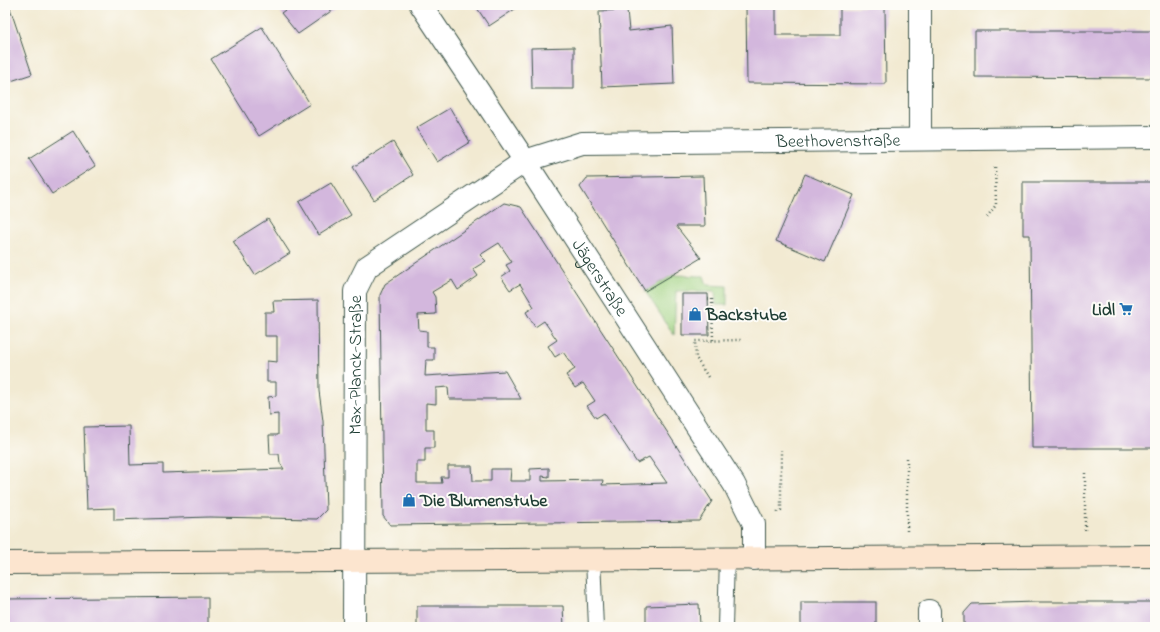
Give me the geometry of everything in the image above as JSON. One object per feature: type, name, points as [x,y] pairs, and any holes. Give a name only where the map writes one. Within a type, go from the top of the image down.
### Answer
[{"type":"main road","points":[[5,563],[727,558],[754,560],[1155,556]]},
{"type":"street","name":"Jägerstraße","points":[[421,5],[525,161],[734,484],[754,524],[754,560]]},
{"type":"street","points":[[920,5],[920,138]]},
{"type":"street","name":"Beethovenstraße","points":[[525,161],[582,143],[920,138],[1155,137]]},
{"type":"street","name":"Max-Planck-Straße","points":[[354,627],[354,291],[366,267],[525,161]]},
{"type":"lane","points":[[725,627],[727,558]]},
{"type":"lane","points":[[593,559],[596,627]]},
{"type":"path","points":[[987,217],[996,205],[995,138]]},
{"type":"path","points":[[708,299],[712,299],[713,340]]},
{"type":"path","points":[[709,330],[713,329]]},
{"type":"path","points":[[708,378],[696,358],[694,340],[741,340]]},
{"type":"path","points":[[754,524],[781,510],[781,450]]},
{"type":"path","points":[[907,458],[907,558]]},
{"type":"path","points":[[1085,472],[1085,556]]},
{"type":"green space","points":[[673,275],[704,276],[707,285],[727,286],[727,305],[716,305],[715,291],[676,291],[674,335],[645,291]]},
{"type":"building","points":[[5,5],[9,5],[32,74],[5,83]]},
{"type":"building","points":[[292,5],[340,5],[298,34],[281,13]]},
{"type":"building","points":[[475,5],[521,5],[489,26]]},
{"type":"building","points":[[746,5],[776,5],[776,35],[840,35],[840,7],[885,7],[886,84],[747,83]]},
{"type":"building","points":[[627,10],[629,31],[672,26],[674,84],[602,87],[599,11]]},
{"type":"building","points":[[262,27],[310,104],[259,136],[211,59]]},
{"type":"building","points":[[975,31],[1155,31],[1155,78],[975,77]]},
{"type":"building","points":[[574,47],[574,89],[532,89],[531,48]]},
{"type":"building","points":[[450,108],[470,142],[437,162],[416,128]]},
{"type":"building","points":[[73,131],[95,166],[52,194],[29,159]]},
{"type":"building","points":[[393,142],[413,175],[374,200],[353,167]]},
{"type":"building","points":[[805,174],[854,195],[825,262],[776,241]]},
{"type":"building","points":[[703,176],[705,226],[676,226],[701,258],[645,291],[580,187],[587,178]]},
{"type":"building","points":[[1023,182],[1155,182],[1155,448],[1032,448],[1030,235],[1023,235]]},
{"type":"building","points":[[331,183],[351,215],[319,235],[299,202]]},
{"type":"building","points":[[504,203],[521,207],[712,501],[699,521],[390,525],[383,516],[380,295],[385,284]],"holes":[[[499,243],[512,262],[506,265],[510,271],[501,277],[510,290],[520,284],[534,307],[526,312],[535,327],[544,321],[557,340],[548,346],[555,357],[563,352],[575,369],[566,375],[575,388],[583,383],[595,401],[587,406],[596,418],[604,413],[637,463],[649,457],[667,483],[602,485],[603,480],[542,481],[542,476],[549,477],[549,468],[530,469],[530,481],[510,481],[511,469],[491,469],[491,481],[473,481],[472,466],[448,466],[448,477],[441,477],[442,483],[417,483],[417,462],[425,462],[425,448],[434,448],[434,430],[426,430],[426,403],[436,404],[436,388],[448,387],[449,399],[521,399],[505,371],[425,376],[426,360],[434,360],[434,347],[427,347],[427,331],[419,330],[418,315],[436,314],[435,297],[432,292],[452,280],[458,290],[478,276],[473,269],[486,261],[480,255]]]},
{"type":"building","points":[[268,219],[290,253],[255,275],[233,241]]},
{"type":"building","name":"Backstube","points":[[682,294],[708,294],[709,335],[682,335]]},
{"type":"building","points":[[318,300],[319,391],[323,421],[326,510],[317,519],[209,517],[114,520],[114,508],[87,509],[84,427],[129,426],[130,465],[163,464],[163,473],[284,469],[280,463],[279,454],[270,454],[269,435],[278,435],[278,414],[269,415],[268,397],[276,396],[276,382],[267,382],[267,361],[277,362],[277,336],[265,336],[265,312],[274,312],[273,301]]},
{"type":"building","points":[[208,597],[208,627],[5,627],[5,599]]},
{"type":"building","points":[[801,602],[876,602],[876,627],[801,627]]},
{"type":"building","points":[[1036,602],[1155,602],[1155,627],[964,627],[964,613],[972,604]]},
{"type":"building","points":[[699,604],[700,627],[646,627],[646,606]]},
{"type":"building","points":[[417,606],[563,606],[564,627],[417,627]]},
{"type":"place","name":"Lidl","points":[[1126,309]]},
{"type":"place","name":"Backstube","points":[[695,314]]},
{"type":"place","name":"Die Blumenstube","points":[[409,500]]}]
